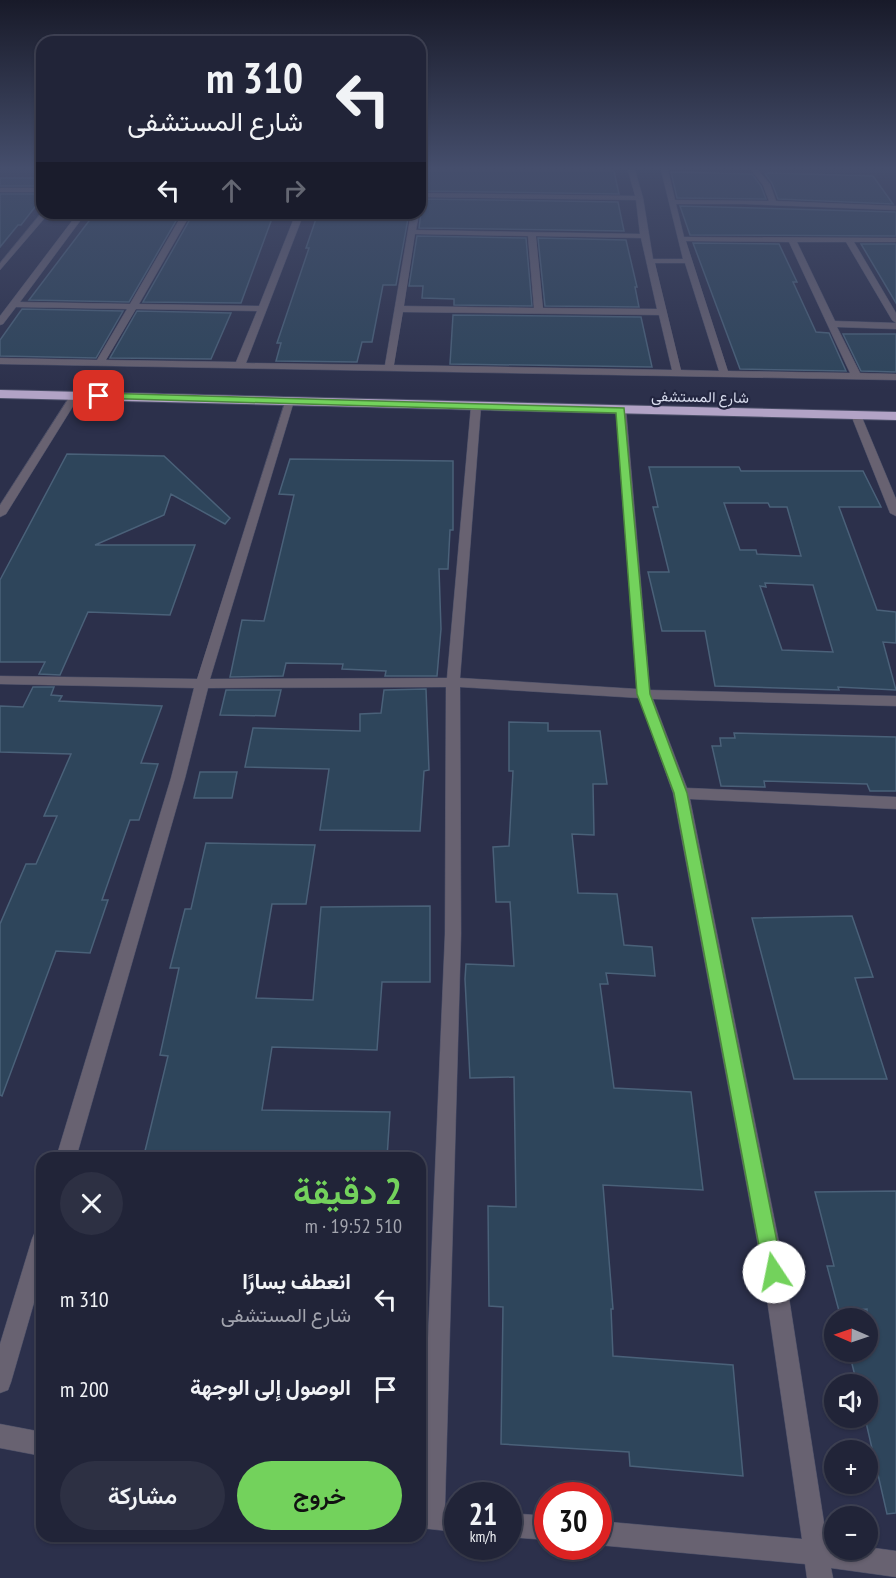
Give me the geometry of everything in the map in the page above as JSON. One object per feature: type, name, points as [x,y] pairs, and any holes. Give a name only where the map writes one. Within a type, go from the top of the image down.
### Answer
[{"type":"highway","name":"شارع المستشفى","points":[[0,394],[896,416]]},
{"type":"street","points":[[0,268],[20,244]]},
{"type":"street","points":[[0,322],[59,244]]},
{"type":"street","points":[[100,363],[170,244]]},
{"type":"street","points":[[240,365],[288,244]]},
{"type":"street","points":[[389,368],[410,244]]},
{"type":"street","points":[[533,244],[539,310]]},
{"type":"street","points":[[646,244],[677,372]]},
{"type":"street","points":[[683,244],[724,373]]},
{"type":"street","points":[[794,244],[856,376]]},
{"type":"street","points":[[851,244],[896,320]]},
{"type":"street","points":[[651,261],[688,261]]},
{"type":"street","points":[[15,304],[262,309]]},
{"type":"street","points":[[400,309],[664,312]]},
{"type":"street","points":[[833,324],[896,326]]},
{"type":"street","points":[[0,361],[896,377]]},
{"type":"street","points":[[0,514],[75,395]]},
{"type":"street","points":[[68,1152],[174,790],[202,684],[289,401]]},
{"type":"street","points":[[444,1519],[426,1517],[453,934],[453,682],[476,406]]},
{"type":"street","points":[[621,410],[644,694],[681,793],[774,1272],[820,1578]]},
{"type":"street","points":[[856,415],[896,513]]},
{"type":"street","points":[[0,680],[202,684],[453,682],[644,694],[896,701]]},
{"type":"street","points":[[681,793],[896,803]]},
{"type":"street","points":[[0,1382],[36,1259]]},
{"type":"street","points":[[0,1436],[36,1443]]},
{"type":"street","points":[[612,1534],[817,1553],[896,1564]]},
{"type":"building","points":[[72,244],[163,244],[129,302],[29,300]]},
{"type":"building","points":[[176,244],[263,244],[241,303],[143,302]]},
{"type":"building","points":[[307,244],[403,244],[396,285],[383,285],[372,342],[362,342],[357,362],[276,361],[281,343],[277,343],[309,248],[306,248]]},
{"type":"building","points":[[416,244],[526,244],[532,306],[454,305],[454,299],[422,298],[423,286],[409,286]]},
{"type":"building","points":[[539,244],[627,244],[637,287],[635,287],[639,307],[545,306]]},
{"type":"building","points":[[693,244],[779,244],[797,282],[793,282],[816,332],[829,333],[846,371],[740,369]]},
{"type":"building","points":[[861,244],[896,244],[896,303]]},
{"type":"building","points":[[22,309],[123,311],[96,358],[0,356],[0,340]]},
{"type":"building","points":[[137,311],[231,313],[211,359],[110,358]]},
{"type":"building","points":[[453,315],[641,317],[652,367],[450,364]]},
{"type":"building","points":[[843,334],[896,334],[896,372],[861,371]]},
{"type":"building","points":[[67,454],[164,456],[230,518],[225,524],[171,494],[164,515],[95,545],[195,545],[170,615],[88,612],[60,675],[39,674],[45,662],[0,662],[0,580]]},
{"type":"building","points":[[290,459],[453,461],[453,530],[450,530],[448,569],[439,569],[441,629],[437,676],[385,676],[386,671],[342,669],[343,664],[286,663],[283,676],[230,677],[242,620],[264,621],[294,495],[279,494]]},
{"type":"building","points":[[649,467],[739,467],[741,471],[863,471],[881,507],[839,507],[877,610],[896,612],[896,643],[883,642],[896,690],[715,686],[705,631],[662,631],[648,572],[669,572],[653,507],[658,507]],"holes":[[[724,503],[768,503],[770,507],[787,507],[801,556],[757,554],[756,550],[740,550]],[[765,583],[813,585],[833,652],[782,650],[760,586],[766,587]]]},
{"type":"building","points":[[33,687],[54,687],[51,695],[62,696],[59,701],[162,706],[141,763],[158,764],[139,820],[130,820],[102,900],[108,900],[90,953],[56,951],[2,1096],[0,1095],[0,924],[26,864],[36,864],[57,816],[44,816],[71,754],[0,752],[0,706],[23,707]]},
{"type":"building","points":[[426,689],[429,770],[424,771],[420,831],[320,830],[329,769],[245,767],[253,728],[360,731],[360,714],[381,713],[384,690]]},
{"type":"building","points":[[226,690],[281,690],[275,716],[220,715]]},
{"type":"building","points":[[509,722],[548,723],[548,731],[600,731],[607,784],[593,784],[594,835],[572,834],[578,893],[617,894],[624,945],[652,947],[655,976],[606,973],[608,984],[600,984],[614,1088],[691,1092],[703,1190],[603,1185],[613,1309],[611,1309],[613,1356],[733,1365],[743,1476],[630,1466],[629,1452],[501,1444],[503,1307],[489,1306],[488,1206],[516,1207],[514,1077],[470,1078],[465,979],[466,964],[514,966],[510,902],[496,902],[493,847],[509,846],[513,771],[509,771]]},
{"type":"building","points":[[734,733],[896,737],[896,791],[870,791],[867,784],[764,781],[765,787],[721,786],[712,746],[721,746],[720,738],[735,738]]},
{"type":"building","points":[[200,772],[237,772],[232,798],[194,798]]},
{"type":"building","points":[[206,843],[315,845],[306,904],[272,904],[256,998],[313,1000],[321,907],[430,906],[430,982],[382,982],[377,1050],[272,1047],[262,1110],[390,1112],[387,1152],[145,1152],[168,1056],[160,1055],[179,968],[170,968],[185,909],[191,909]]},
{"type":"building","points":[[852,916],[873,977],[855,978],[887,1079],[794,1079],[752,918]]},
{"type":"building","points":[[896,1191],[896,1513],[887,1514],[878,1475],[878,1440],[870,1440],[867,1428],[878,1428],[878,1374],[854,1374],[852,1362],[878,1362],[878,1308],[838,1308],[827,1266],[834,1266],[815,1192]]},
{"type":"route","points":[[99,396],[621,410],[644,694],[681,793],[774,1272]]}]
